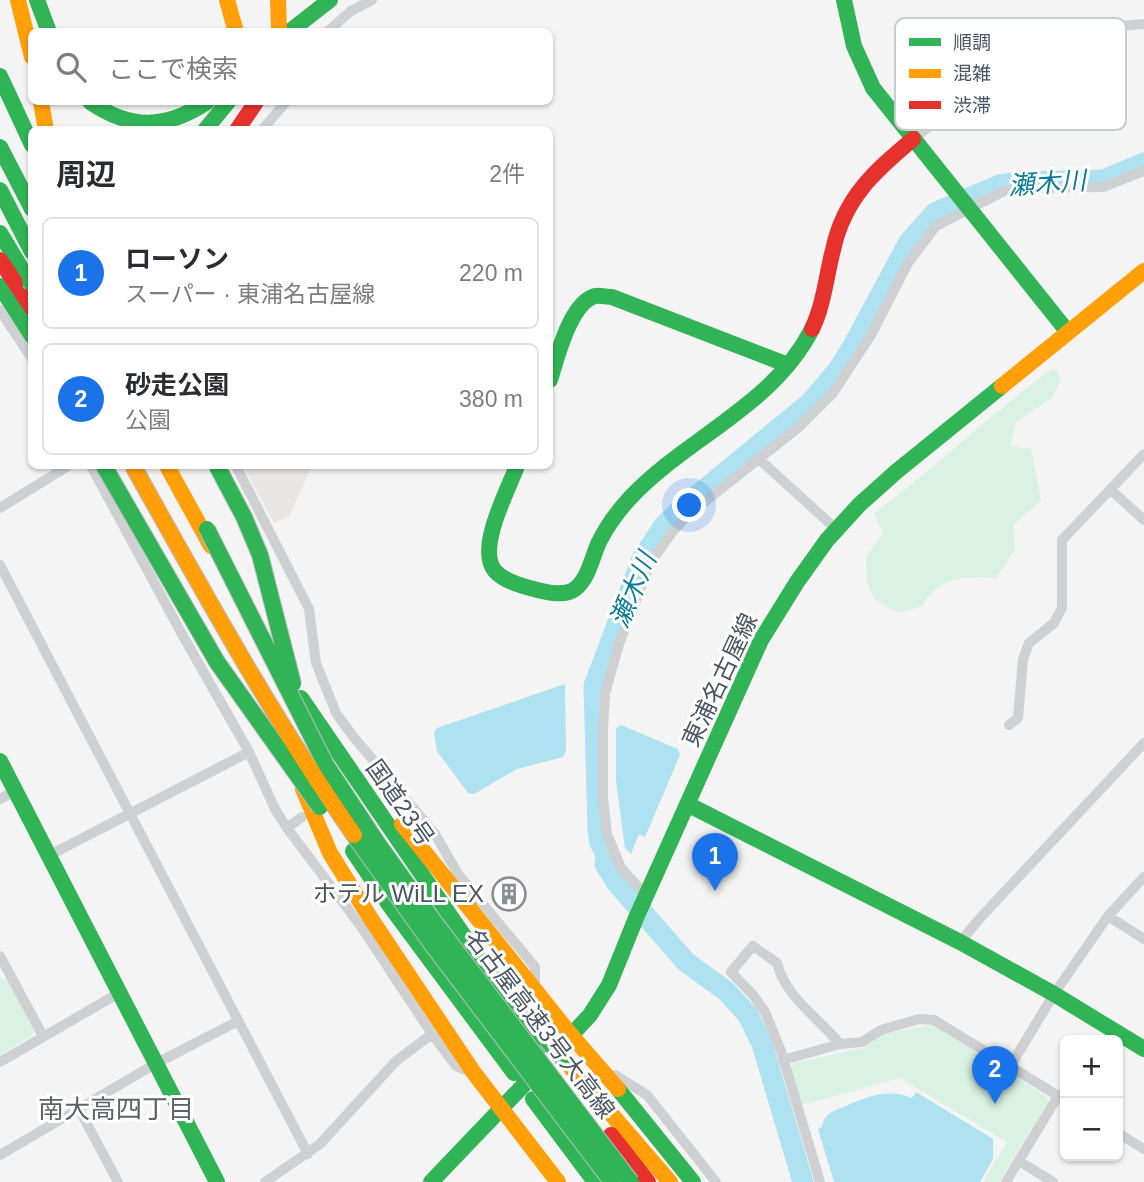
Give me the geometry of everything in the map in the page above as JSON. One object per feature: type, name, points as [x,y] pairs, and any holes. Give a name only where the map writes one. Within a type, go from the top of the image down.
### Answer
[{"type":"main road","points":[[18,0],[28,41]]},
{"type":"main road","points":[[37,0],[48,28]]},
{"type":"main road","points":[[227,0],[235,28]]},
{"type":"main road","points":[[278,0],[279,28]]},
{"type":"main road","points":[[293,28],[330,0]]},
{"type":"main road","points":[[844,0],[850,39],[858,61],[873,88],[895,116]]},
{"type":"main road","points":[[0,76],[28,132]]},
{"type":"main road","points":[[42,105],[45,126]]},
{"type":"main road","points":[[95,105],[113,117],[142,124],[172,121],[202,105]]},
{"type":"main road","points":[[208,126],[226,105]]},
{"type":"main road","points":[[240,126],[254,105]]},
{"type":"main road","points":[[906,130],[1067,331]]},
{"type":"main road","points":[[516,469],[488,543],[488,556],[492,566],[499,575],[547,593],[561,595],[572,591],[584,580],[609,525],[642,486],[755,397],[788,365],[807,339],[817,318],[840,224],[851,199],[868,177],[913,139]]},
{"type":"main road","points":[[0,146],[28,201]]},
{"type":"main road","points":[[0,190],[28,244]]},
{"type":"main road","points":[[0,233],[28,278]]},
{"type":"main road","points":[[0,240],[28,278]]},
{"type":"main road","points":[[0,260],[28,302]]},
{"type":"main road","name":"東浦名古屋線","points":[[431,1182],[590,1015],[609,985],[636,918],[761,640],[783,603],[836,529],[865,498],[897,471],[1144,271]]},
{"type":"main road","points":[[0,286],[28,330]]},
{"type":"main road","points":[[553,372],[573,317],[583,304],[595,296],[612,298],[788,365]]},
{"type":"main road","points":[[106,469],[197,629],[242,698],[335,828],[426,936]]},
{"type":"main road","points":[[136,469],[222,641],[289,756],[390,906],[595,1182]]},
{"type":"main road","name":"名古屋高速3号大高線","points":[[137,469],[259,689],[338,812],[426,936],[612,1182]]},
{"type":"main road","name":"名古屋高速3号大高線","points":[[175,469],[306,716],[326,765],[377,844],[631,1182]]},
{"type":"main road","name":"国道23号","points":[[175,469],[219,560],[306,716],[486,968],[564,1066],[648,1182]]},
{"type":"main road","points":[[219,469],[260,555],[306,716],[535,988],[693,1182]]},
{"type":"main road","points":[[289,756],[330,853],[474,1073],[503,1108],[551,1179]]},
{"type":"main road","points":[[0,761],[217,1182]]},
{"type":"main road","points":[[687,804],[960,942],[1144,1049]]},
{"type":"main road","points":[[564,1066],[670,1182]]},
{"type":"main road","points":[[545,1116],[567,1157],[586,1182]]},
{"type":"street","points":[[332,28],[351,11],[372,0]]},
{"type":"street","points":[[1126,26],[1144,24]]},
{"type":"street","points":[[265,126],[283,105]]},
{"type":"street","points":[[913,139],[925,130]]},
{"type":"street","points":[[645,898],[621,868],[607,834],[603,798],[603,729],[605,694],[619,644],[650,564],[688,515],[816,412],[833,393],[871,335],[908,263],[928,233],[936,226],[967,205],[1002,192],[1018,188],[1103,187],[1144,171]]},
{"type":"street","points":[[0,310],[28,353]]},
{"type":"street","points":[[1009,725],[1017,718],[1023,659],[1030,643],[1054,623],[1062,608],[1062,540],[1144,454]]},
{"type":"street","points":[[759,459],[836,529]]},
{"type":"street","points":[[0,508],[63,469]]},
{"type":"street","points":[[93,469],[249,752],[275,809],[360,925],[456,1066],[474,1073]]},
{"type":"street","points":[[238,469],[309,609],[316,663],[336,713],[373,770],[435,834],[458,874],[535,967],[535,988]]},
{"type":"street","points":[[1111,490],[1144,520]]},
{"type":"street","points":[[0,565],[308,1154]]},
{"type":"street","points":[[960,942],[1144,743]]},
{"type":"street","points":[[48,856],[249,752]]},
{"type":"street","points":[[0,799],[15,791]]},
{"type":"street","points":[[287,828],[302,817]]},
{"type":"street","points":[[1011,1065],[1054,995],[1108,916],[1144,877]]},
{"type":"street","points":[[1108,916],[1144,939]]},
{"type":"street","points":[[820,1182],[783,1060],[765,1012],[754,995],[730,972],[753,946],[777,962],[780,975],[808,1014],[825,1026],[840,1044]]},
{"type":"street","points":[[0,956],[3,970],[43,1036]]},
{"type":"street","points":[[0,1062],[119,993]]},
{"type":"street","points":[[783,1060],[840,1044],[862,1042],[881,1030],[926,1018],[934,1020],[1011,1065],[1060,1097]]},
{"type":"street","points":[[0,1155],[156,1064],[238,1021]]},
{"type":"street","points":[[265,1182],[308,1154],[396,1061],[432,1034]]},
{"type":"street","points":[[598,1064],[647,1096],[716,1182]]},
{"type":"street","points":[[1006,1182],[1060,1101]]},
{"type":"street","points":[[79,1109],[116,1181]]},
{"type":"street","points":[[1123,1136],[1144,1149]]},
{"type":"street","points":[[1019,1161],[1053,1182]]},
{"type":"shaded area","points":[[245,469],[311,469],[289,516],[274,523]]},
{"type":"green space","points":[[1054,368],[1061,378],[1053,397],[1016,422],[1010,446],[1031,449],[1041,501],[1013,525],[1015,550],[996,578],[973,577],[945,583],[937,588],[922,606],[899,613],[876,601],[867,584],[866,557],[883,533],[874,513]]},
{"type":"green space","points":[[0,978],[8,980],[34,1030],[32,1036],[0,1055]]},
{"type":"green space","points":[[933,1025],[1046,1096],[1048,1102],[999,1182],[983,1182],[1007,1142],[900,1078],[802,1105],[791,1068],[793,1063],[864,1048],[883,1034]]},
{"type":"water","points":[[565,684],[566,751],[563,757],[517,769],[474,794],[468,793],[437,751],[434,733],[437,728]]},
{"type":"water","points":[[621,725],[678,749],[680,755],[645,837],[639,834],[631,854],[625,848],[616,781],[616,728]]},
{"type":"water","points":[[916,1092],[993,1139],[993,1159],[980,1182],[834,1182],[818,1129],[822,1127],[827,1116],[837,1109],[870,1097],[895,1094],[912,1098]]},
{"type":"waterway","name":"瀬木川","points":[[803,1182],[762,1044],[748,1015],[726,991],[686,962],[616,882],[605,864],[606,854],[600,843],[598,830],[594,686],[642,559],[663,527],[683,507],[811,402],[838,370],[853,346],[909,242],[935,213],[1000,185],[1104,180],[1144,163]]},
{"type":"traffic: fast","points":[[37,0],[48,28]]},
{"type":"traffic: fast","points":[[294,28],[330,0]]},
{"type":"traffic: fast","points":[[844,0],[854,46],[873,88],[895,116]]},
{"type":"traffic: fast","points":[[0,76],[28,136]]},
{"type":"traffic: fast","points":[[95,105],[120,118],[148,123],[177,117],[202,105]]},
{"type":"traffic: fast","points":[[208,126],[226,105]]},
{"type":"traffic: fast","points":[[907,130],[1067,331]]},
{"type":"traffic: fast","points":[[0,147],[28,201]]},
{"type":"traffic: fast","points":[[0,190],[28,244]]},
{"type":"traffic: fast","points":[[0,233],[23,271]]},
{"type":"traffic: fast","points":[[0,286],[28,330]]},
{"type":"traffic: fast","points":[[553,371],[566,332],[578,309],[595,296],[612,297],[788,365]]},
{"type":"traffic: fast","points":[[516,469],[495,519],[489,549],[490,561],[499,575],[513,583],[549,592],[571,591],[584,579],[602,536],[630,498],[652,477],[727,420],[775,379],[795,356],[812,329]]},
{"type":"traffic: fast","points":[[562,1045],[590,1015],[609,985],[636,918],[761,640],[797,582],[827,540],[859,505],[1002,386]]},
{"type":"traffic: fast","points":[[106,469],[217,662],[320,807]]},
{"type":"traffic: fast","points":[[219,469],[260,555],[293,684]]},
{"type":"traffic: fast","points":[[207,529],[326,765],[429,915],[631,1182]]},
{"type":"traffic: fast","points":[[301,698],[542,1045]]},
{"type":"traffic: fast","points":[[0,761],[217,1182]]},
{"type":"traffic: fast","points":[[687,804],[960,942],[1054,994],[1144,1049]]},
{"type":"traffic: fast","points":[[354,835],[434,947],[612,1182]]},
{"type":"traffic: fast","points":[[353,851],[390,906],[514,1073]]},
{"type":"traffic: fast","points":[[546,1039],[567,1063]]},
{"type":"traffic: fast","points":[[431,1182],[540,1068]]},
{"type":"traffic: fast","points":[[618,1089],[693,1182]]},
{"type":"traffic: fast","points":[[533,1099],[595,1182]]},
{"type":"traffic: slow","points":[[18,0],[28,41]]},
{"type":"traffic: slow","points":[[227,0],[235,28]]},
{"type":"traffic: slow","points":[[278,0],[279,28]]},
{"type":"traffic: slow","points":[[42,105],[45,126]]},
{"type":"traffic: slow","points":[[1002,386],[1144,271]]},
{"type":"traffic: slow","points":[[135,469],[266,699],[354,835]]},
{"type":"traffic: slow","points":[[169,469],[211,546]]},
{"type":"traffic: slow","points":[[303,789],[330,853],[371,919],[474,1073],[558,1182]]},
{"type":"traffic: slow","points":[[402,824],[571,1035],[618,1089]]},
{"type":"traffic: slow","points":[[567,1063],[670,1182]]},
{"type":"traffic: jam","points":[[240,126],[254,105]]},
{"type":"traffic: jam","points":[[812,329],[845,215],[862,187],[913,139]]},
{"type":"traffic: jam","points":[[0,260],[28,302]]},
{"type":"traffic: jam","points":[[611,1135],[648,1182]]},
{"type":"place","name":"ローソン","points":[[715,891]]},
{"type":"place","name":"ホテル WiLL EX","points":[[509,894]]},
{"type":"place","name":"砂走公園","points":[[995,1104]]},
{"type":"district","name":"南大高四丁目","points":[[116,1109]]}]
